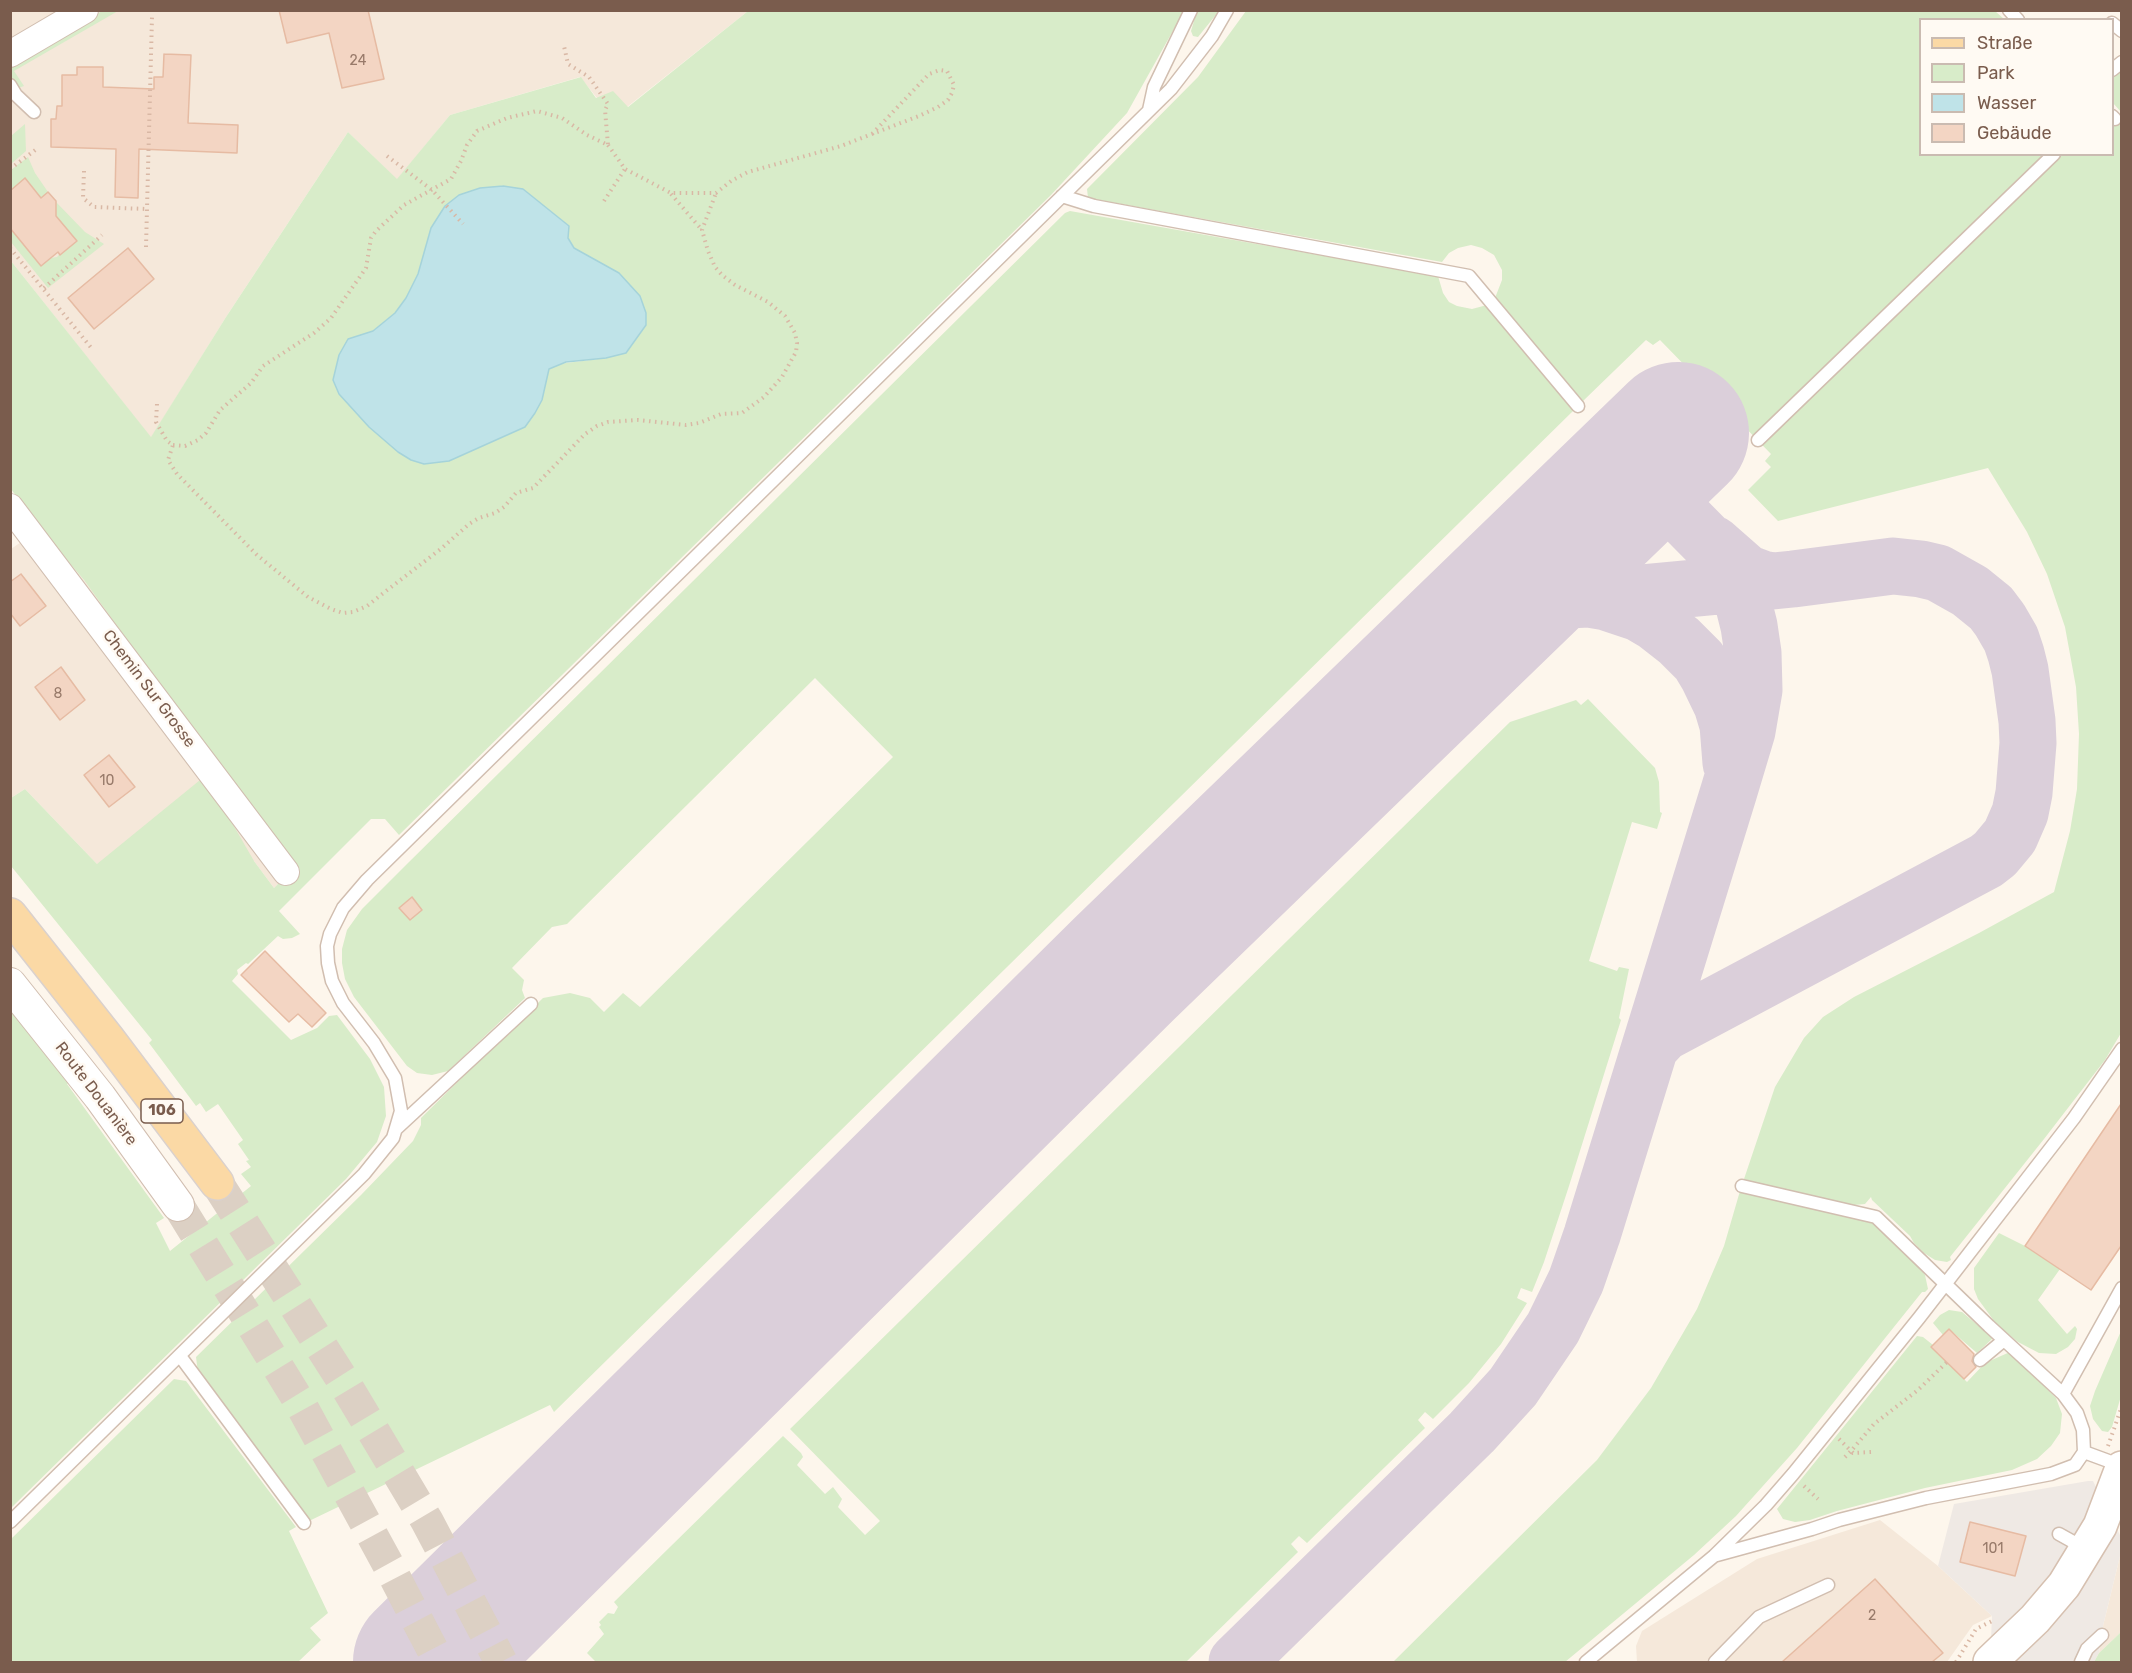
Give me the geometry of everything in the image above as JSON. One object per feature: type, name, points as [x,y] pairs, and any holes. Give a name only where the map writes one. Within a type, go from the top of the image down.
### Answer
[{"type":"main road","name":"106","points":[[10,915],[217,1183]]},
{"type":"main road","points":[[1998,1660],[2050,1603],[2087,1550],[2100,1526],[2121,1467]]},
{"type":"street","points":[[10,54],[85,10]]},
{"type":"street","name":"Chemin Sur Grosse","points":[[10,507],[286,872]]},
{"type":"street","name":"Route Douanière","points":[[10,984],[100,1097],[178,1205]]},
{"type":"lane","points":[[1149,111],[1154,87],[1191,10]]},
{"type":"lane","points":[[10,1522],[364,1174],[389,1145],[401,1111],[395,1078],[380,1052],[343,1003],[332,981],[327,946],[334,924],[343,908],[384,864],[1171,89],[1212,36],[1227,10]]},
{"type":"lane","points":[[10,85],[16,95],[34,112]]},
{"type":"lane","points":[[1758,440],[2052,156]]},
{"type":"lane","points":[[1062,196],[1094,206],[1469,276],[1578,406]]},
{"type":"lane","points":[[396,1129],[531,1004]]},
{"type":"lane","points":[[1586,1662],[1714,1556],[1766,1505],[1829,1431],[1946,1284],[2074,1118],[2121,1049]]},
{"type":"lane","points":[[1714,1556],[1926,1498],[2050,1474],[2075,1465],[2084,1452],[2083,1430],[2077,1413],[2063,1394],[1876,1217],[1742,1186]]},
{"type":"lane","points":[[2063,1394],[2121,1288]]},
{"type":"lane","points":[[1980,1360],[2004,1340]]},
{"type":"lane","points":[[180,1356],[304,1523]]},
{"type":"lane","points":[[2084,1452],[2121,1467]]},
{"type":"lane","points":[[2059,1534],[2087,1550]]},
{"type":"lane","points":[[1715,1662],[1759,1617],[1828,1585]]},
{"type":"lane","points":[[2081,1662],[2087,1648],[2102,1635]]},
{"type":"path","points":[[146,247],[152,17]]},
{"type":"path","points":[[564,46],[568,64],[589,77],[608,104],[605,110],[608,145]]},
{"type":"path","points":[[702,230],[716,193],[731,181],[765,166],[841,146],[919,116],[948,100],[954,85],[946,71],[940,70],[929,74],[872,134]]},
{"type":"path","points":[[157,404],[156,422],[167,441],[173,445],[185,446],[198,440],[206,433],[220,410],[251,383],[263,366],[314,333],[331,318],[366,268],[371,238],[376,231],[404,205],[451,179],[467,145],[477,131],[507,117],[526,112],[548,112],[562,118],[586,135],[608,145],[626,169],[671,193],[702,230],[715,267],[735,285],[768,302],[785,316],[795,333],[797,343],[792,363],[771,389],[742,413],[721,414],[699,423],[679,425],[631,420],[597,426],[585,434],[533,488],[516,493],[504,507],[469,524],[367,606],[353,612],[343,613],[309,597],[257,555],[177,474],[168,460],[173,445]]},
{"type":"path","points":[[10,169],[38,148]]},
{"type":"path","points":[[387,156],[432,190],[463,224]]},
{"type":"path","points":[[604,201],[626,169]]},
{"type":"path","points":[[84,171],[84,198],[93,207],[147,209]]},
{"type":"path","points":[[671,193],[716,193]]},
{"type":"path","points":[[44,288],[102,235]]},
{"type":"path","points":[[10,248],[93,350]]},
{"type":"path","points":[[1842,1460],[1874,1424],[1918,1390],[1947,1362]]},
{"type":"path","points":[[1829,1431],[1851,1451],[1871,1452]]},
{"type":"path","points":[[1956,1662],[1976,1629]]},
{"type":"shaded area","points":[[11,11],[748,11],[627,107],[597,98],[580,77],[450,115],[397,180],[348,132],[226,317],[151,438],[11,261]]},
{"type":"shaded area","points":[[40,529],[84,580],[297,866],[274,888],[254,861],[97,864],[25,789],[11,798],[11,549]]},
{"type":"shaded area","points":[[2093,1481],[2121,1537],[2121,1552],[2103,1626],[2099,1653],[2094,1662],[1990,1662],[1992,1616],[1938,1566],[1954,1504]]},
{"type":"shaded area","points":[[1880,1520],[1938,1566],[1992,1616],[1973,1625],[1947,1662],[1637,1662],[1636,1646],[1642,1631],[1757,1559]]},
{"type":"shaded area","points":[[2121,1552],[2121,1632],[2099,1653],[2103,1626]]},
{"type":"green space","points":[[102,11],[118,11],[14,71],[24,86],[18,88],[11,76],[11,67]]},
{"type":"green space","points":[[748,11],[1184,11],[1127,113],[1051,195],[399,835],[385,819],[371,819],[279,911],[300,934],[283,939],[278,936],[248,964],[246,963],[237,970],[238,974],[232,981],[291,1040],[317,1028],[329,1016],[337,1015],[370,1059],[384,1087],[386,1116],[377,1142],[346,1179],[11,1508],[10,1009],[70,1082],[67,1084],[164,1218],[156,1223],[170,1251],[251,1186],[241,1174],[251,1167],[238,1144],[243,1140],[218,1104],[206,1112],[200,1103],[196,1106],[149,1043],[152,1040],[11,866],[11,798],[25,789],[97,864],[205,776],[254,861],[274,888],[296,866],[221,771],[84,580],[40,529],[11,489],[11,261],[151,437],[226,317],[348,132],[397,179],[450,115],[581,77],[596,98],[613,91],[628,107]],"holes":[[[503,186],[523,189],[569,226],[568,238],[574,248],[619,273],[646,325],[626,353],[558,364],[549,369],[546,379],[348,339],[373,331],[395,313],[406,298],[418,274],[431,228]]]},
{"type":"green space","points":[[1197,11],[1219,11],[1198,37],[1193,36],[1191,31]]},
{"type":"green space","points":[[1246,11],[1995,11],[2003,18],[1919,18],[1919,156],[2114,156],[2114,124],[2121,117],[2121,1033],[2105,1060],[1950,1257],[1951,1260],[1947,1262],[1935,1260],[1924,1253],[1871,1197],[1865,1204],[1854,1205],[1744,1179],[1775,1087],[1804,1038],[1823,1017],[1854,997],[2054,892],[2070,831],[2077,789],[2079,734],[2076,687],[2065,627],[2047,574],[2027,532],[1988,468],[1778,521],[1748,490],[1771,467],[1765,461],[1771,454],[1660,340],[1653,345],[1646,340],[1583,401],[1495,298],[1502,280],[1502,270],[1494,255],[1482,248],[1471,245],[1458,248],[1449,253],[1442,262],[1088,198],[1087,189],[1198,77]]},
{"type":"green space","points":[[2121,69],[2121,112],[2114,104],[2114,75]]},
{"type":"green space","points":[[25,124],[26,151],[11,164],[11,136]]},
{"type":"green space","points":[[28,157],[35,173],[48,192],[41,198],[25,179],[11,191],[11,170]]},
{"type":"green space","points":[[56,202],[85,232],[104,244],[48,288],[11,242],[10,228],[41,266],[51,258],[57,257],[74,238],[49,208]]},
{"type":"green space","points":[[1070,211],[1438,276],[1443,293],[1449,302],[1472,309],[1487,305],[1573,411],[554,1412],[550,1405],[309,1521],[198,1373],[196,1357],[361,1195],[413,1141],[421,1125],[421,1118],[543,998],[570,993],[590,998],[604,1012],[623,993],[640,1007],[893,757],[815,678],[567,924],[552,927],[512,968],[524,980],[522,990],[525,998],[448,1071],[432,1075],[417,1073],[407,1066],[354,997],[345,979],[342,963],[342,949],[347,930],[362,909],[409,862],[1065,213]]},
{"type":"green space","points":[[1588,699],[1655,768],[1659,782],[1660,812],[1662,813],[1657,829],[1632,822],[1589,961],[1617,971],[1619,967],[1629,969],[1619,1018],[1621,1020],[1569,1186],[1532,1292],[1521,1288],[1517,1298],[1527,1303],[1501,1344],[1469,1383],[1433,1419],[1425,1412],[1418,1420],[1425,1428],[1307,1543],[1299,1536],[1291,1544],[1298,1552],[1186,1662],[596,1662],[587,1653],[604,1634],[599,1627],[601,1625],[599,1622],[608,1613],[614,1614],[618,1607],[614,1602],[783,1436],[803,1457],[797,1465],[825,1494],[833,1487],[842,1499],[838,1507],[865,1535],[880,1521],[790,1429],[1510,722],[1576,700],[1581,705]]},
{"type":"green space","points":[[1740,1191],[1873,1223],[1888,1233],[1914,1259],[1925,1275],[1928,1289],[1922,1292],[1797,1448],[1736,1516],[1694,1555],[1565,1662],[1393,1662],[1597,1460],[1651,1388],[1697,1309],[1724,1246]]},
{"type":"green space","points":[[1999,1233],[2025,1246],[2060,1269],[2038,1300],[2067,1334],[2075,1326],[2077,1329],[2075,1339],[2068,1347],[2056,1354],[2039,1353],[2018,1342],[1997,1325],[1978,1299],[1974,1289],[1974,1268]]},
{"type":"green space","points":[[1949,1310],[1962,1312],[1993,1338],[1977,1353],[1949,1329],[1943,1335],[1933,1323]]},
{"type":"green space","points":[[2121,1331],[2121,1396],[2112,1427],[2108,1432],[2102,1431],[2093,1419],[2090,1406]]},
{"type":"green space","points":[[1917,1336],[1923,1337],[1933,1345],[1932,1347],[1967,1382],[1985,1363],[2010,1352],[2056,1398],[2062,1414],[2060,1433],[2051,1446],[2037,1459],[2012,1470],[1925,1488],[1810,1520],[1795,1522],[1783,1519],[1777,1509]]},
{"type":"green space","points":[[174,1379],[186,1381],[296,1527],[289,1531],[328,1613],[310,1628],[321,1640],[298,1662],[11,1662],[11,1539]]},
{"type":"green space","points":[[2121,1632],[2121,1661],[2094,1662],[2099,1653]]},
{"type":"water","points":[[503,186],[523,189],[569,226],[568,238],[574,248],[619,273],[640,296],[646,313],[646,325],[626,353],[606,358],[566,362],[549,369],[542,400],[525,427],[449,461],[424,464],[411,460],[369,427],[339,394],[333,380],[339,355],[348,339],[373,331],[395,313],[406,298],[418,274],[431,228],[445,206],[459,195],[480,188]]},
{"type":"building","points":[[279,10],[368,10],[384,79],[342,88],[329,33],[287,43]]},
{"type":"building","points":[[164,54],[191,55],[188,123],[238,125],[237,153],[139,149],[138,198],[115,197],[116,149],[51,147],[51,119],[56,119],[57,106],[62,106],[62,75],[77,75],[77,67],[103,67],[103,87],[154,89],[154,77],[163,77]]},
{"type":"building","points":[[25,178],[41,198],[48,192],[56,201],[56,216],[77,241],[60,255],[58,252],[41,266],[10,228],[10,191]]},
{"type":"building","points":[[128,248],[154,279],[94,329],[68,298]]},
{"type":"building","points":[[21,574],[46,606],[20,626],[10,613],[10,582]]},
{"type":"building","points":[[61,667],[85,700],[60,720],[35,687]]},
{"type":"building","points":[[109,755],[135,787],[109,807],[84,775]]},
{"type":"building","points":[[412,897],[422,910],[410,920],[399,908]]},
{"type":"building","points":[[265,951],[326,1013],[312,1027],[298,1014],[289,1022],[241,975]]},
{"type":"building","points":[[2121,1104],[2121,1246],[2091,1290],[2025,1246]]},
{"type":"building","points":[[1949,1329],[1974,1354],[1972,1361],[1976,1367],[1964,1379],[1931,1347]]},
{"type":"building","points":[[1970,1522],[2026,1536],[2015,1576],[1960,1562]]},
{"type":"building","points":[[1875,1579],[1943,1653],[1932,1662],[1782,1662]]},
{"type":"taxiway","points":[[1237,1662],[1472,1432],[1513,1387],[1553,1328],[1576,1281],[1592,1235],[1747,731],[1754,690],[1753,653],[1749,626],[1742,598],[1731,572],[1715,549],[1638,471]]},
{"type":"taxiway","points":[[1650,1047],[1663,1033],[1986,861],[2010,836],[2020,813],[2024,793],[2028,743],[2027,721],[2016,654],[2011,639],[2000,620],[1991,608],[1970,591],[1938,573],[1893,566],[1773,581],[1762,579],[1746,573],[1713,544]]},
{"type":"taxiway","points":[[1600,597],[1771,581]]},
{"type":"taxiway","points":[[1466,638],[1515,609],[1547,601],[1588,599],[1606,602],[1639,613],[1679,641],[1699,661],[1722,705],[1728,725],[1731,763]]},
{"type":"runway","points":[[424,1662],[1124,969],[1678,433]]},
{"type":"tunnel","points":[[217,1183],[342,1379],[427,1521],[501,1662]]},
{"type":"tunnel","points":[[178,1205],[300,1403],[439,1662]]}]
